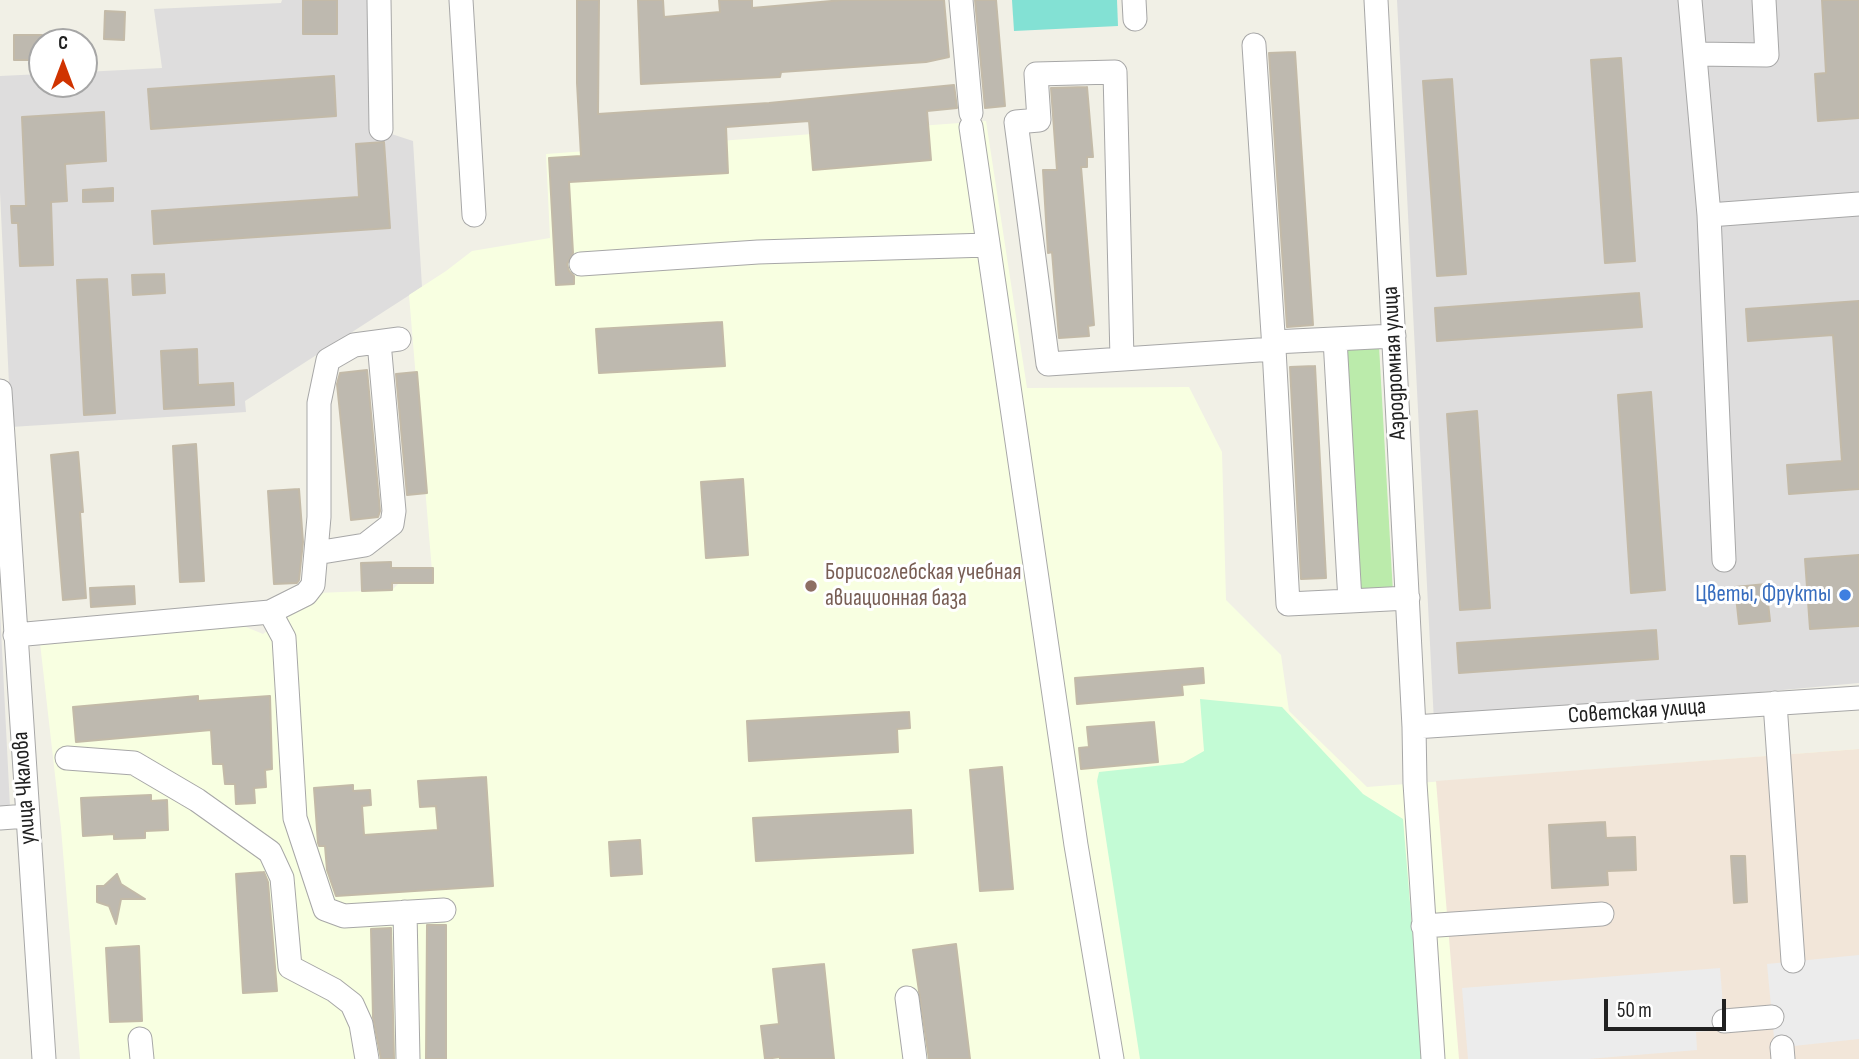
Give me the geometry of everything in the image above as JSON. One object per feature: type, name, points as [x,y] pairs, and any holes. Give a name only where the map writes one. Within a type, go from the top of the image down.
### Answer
[{"type":"street","points":[[379,0],[381,129]]},
{"type":"street","points":[[461,0],[474,215]]},
{"type":"street","points":[[961,0],[971,120],[988,245],[1076,845],[1112,1059]]},
{"type":"street","name":"Аэродромная улица","points":[[1376,0],[1423,926],[1433,1059]]},
{"type":"street","points":[[1689,0],[1709,215],[1724,560]]},
{"type":"street","points":[[1696,54],[1767,55],[1764,0]]},
{"type":"street","points":[[1254,45],[1288,604],[1408,598]]},
{"type":"street","points":[[1122,359],[1115,72],[1036,74],[1039,120],[1016,122],[1048,364],[1122,359],[1274,346],[1335,339],[1394,336]]},
{"type":"street","points":[[1709,215],[1859,204]]},
{"type":"street","points":[[581,264],[758,252],[988,245]]},
{"type":"street","points":[[1335,339],[1350,601]]},
{"type":"street","points":[[15,635],[270,612],[306,594],[313,585],[316,554],[319,517],[319,403],[328,360],[354,345],[389,341],[394,511],[392,524],[365,545],[316,554]]},
{"type":"street","name":"улица Чкалова","points":[[0,391],[44,1059]]},
{"type":"street","points":[[270,612],[284,638],[295,818],[325,909],[344,916],[444,910]]},
{"type":"street","name":"Советская улица","points":[[1414,727],[1859,698]]},
{"type":"street","points":[[1775,703],[1793,961]]},
{"type":"street","points":[[67,758],[134,763],[197,800],[270,852],[282,878],[290,967],[334,990],[352,1004],[361,1024],[367,1059]]},
{"type":"street","points":[[0,818],[27,816]]},
{"type":"street","points":[[405,912],[408,1059]]},
{"type":"street","points":[[1423,926],[1602,914]]},
{"type":"street","points":[[907,998],[915,1059]]},
{"type":"street","points":[[1724,1021],[1772,1017]]},
{"type":"shaded area","points":[[282,0],[370,0],[373,128],[413,141],[422,287],[245,401],[246,412],[11,427],[0,192],[0,76],[28,75],[28,98],[98,98],[98,71],[162,68],[154,9],[281,3]]},
{"type":"shaded area","points":[[1012,0],[1117,0],[1118,26],[1014,31]]},
{"type":"shaded area","points":[[1397,0],[1859,0],[1859,683],[1434,722]]},
{"type":"shaded area","name":"Борисоглебская учебная авиационная база","points":[[986,121],[1027,388],[1189,387],[1222,452],[1226,600],[1281,655],[1289,711],[1367,787],[1859,749],[1859,1059],[80,1059],[61,828],[40,643],[239,624],[263,634],[317,593],[392,590],[399,583],[433,583],[409,295],[472,251],[550,238],[546,154]]},
{"type":"shaded area","points":[[0,610],[10,807],[0,807]]},
{"type":"shaded area","points":[[1859,749],[1859,1059],[1459,1059],[1436,781]]},
{"type":"shaded area","points":[[1859,955],[1859,1039],[1775,1048],[1767,964]]},
{"type":"shaded area","points":[[1720,968],[1725,1030],[1696,1032],[1697,1050],[1588,1059],[1468,1059],[1462,988]]},
{"type":"green space","points":[[1379,346],[1393,593],[1357,594],[1343,348]]},
{"type":"green space","points":[[1200,699],[1282,707],[1363,794],[1403,819],[1423,1059],[1140,1059],[1097,781],[1099,772],[1183,763],[1204,751]]},
{"type":"building","points":[[303,0],[337,0],[337,34],[303,34]]},
{"type":"building","points":[[577,0],[599,0],[598,114],[769,103],[954,85],[957,108],[927,111],[931,160],[813,170],[809,121],[726,127],[728,173],[569,182],[573,253],[567,264],[574,276],[574,284],[556,285],[549,158],[581,156],[577,83]]},
{"type":"building","points":[[638,0],[663,0],[664,17],[720,12],[719,0],[752,0],[752,8],[843,0],[944,0],[949,57],[926,62],[781,72],[780,77],[641,84]]},
{"type":"building","points":[[975,0],[996,0],[1005,106],[985,108]]},
{"type":"building","points":[[1822,0],[1859,0],[1859,118],[1818,121],[1815,74],[1826,73]]},
{"type":"building","points":[[105,11],[125,12],[124,40],[104,39]]},
{"type":"building","points":[[14,35],[28,35],[28,60],[14,60]]},
{"type":"building","points":[[1295,52],[1313,325],[1287,327],[1269,53]]},
{"type":"building","points":[[1621,58],[1635,261],[1605,263],[1591,60]]},
{"type":"building","points":[[334,76],[336,116],[151,129],[148,89]]},
{"type":"building","points":[[1452,79],[1466,274],[1437,276],[1423,81]]},
{"type":"building","points":[[1087,87],[1093,157],[1087,157],[1087,167],[1081,167],[1094,325],[1088,326],[1089,336],[1059,338],[1052,252],[1048,253],[1043,170],[1057,170],[1051,88]]},
{"type":"building","points":[[104,112],[106,161],[65,164],[67,201],[51,202],[53,265],[20,266],[18,223],[12,223],[11,206],[26,206],[22,117]]},
{"type":"building","points":[[384,142],[390,228],[154,244],[152,211],[359,197],[356,144]]},
{"type":"building","points":[[113,188],[113,201],[83,202],[83,190]]},
{"type":"building","points":[[164,274],[165,293],[133,295],[132,275]]},
{"type":"building","points":[[107,279],[115,413],[84,415],[77,280]]},
{"type":"building","points":[[1639,293],[1642,327],[1437,341],[1435,308]]},
{"type":"building","points":[[1859,301],[1859,489],[1789,494],[1787,465],[1842,461],[1833,335],[1748,341],[1746,309]]},
{"type":"building","points":[[722,322],[725,366],[599,373],[596,329]]},
{"type":"building","points":[[197,349],[198,385],[233,383],[234,405],[164,409],[161,351]]},
{"type":"building","points":[[1315,366],[1326,578],[1301,579],[1290,367]]},
{"type":"building","points":[[367,370],[380,511],[378,517],[351,520],[337,384],[340,373]]},
{"type":"building","points":[[417,372],[427,493],[407,495],[396,374]]},
{"type":"building","points":[[1651,392],[1665,590],[1631,593],[1618,395]]},
{"type":"building","points":[[1477,411],[1490,608],[1460,610],[1447,414]]},
{"type":"building","points":[[196,444],[204,581],[180,582],[173,446]]},
{"type":"building","points":[[78,452],[86,598],[63,600],[51,455]]},
{"type":"building","points":[[743,479],[748,555],[706,558],[701,482]]},
{"type":"building","points":[[299,489],[303,542],[299,580],[297,583],[274,584],[268,491]]},
{"type":"building","points":[[1859,555],[1859,626],[1810,629],[1805,559]]},
{"type":"building","points":[[391,562],[391,568],[433,568],[433,583],[392,583],[392,590],[362,591],[361,563]]},
{"type":"building","points":[[1766,584],[1770,621],[1739,624],[1735,587]]},
{"type":"building","points":[[134,586],[135,604],[91,607],[90,588]]},
{"type":"building","points":[[1656,630],[1658,659],[1459,673],[1457,643]]},
{"type":"building","points":[[1203,668],[1204,683],[1182,685],[1183,695],[1077,704],[1075,678]]},
{"type":"building","points":[[198,696],[198,701],[270,696],[272,769],[265,770],[266,787],[254,788],[255,803],[236,804],[235,784],[225,784],[223,764],[213,764],[211,730],[76,742],[73,707]]},
{"type":"building","points":[[909,712],[910,728],[897,729],[898,752],[749,761],[747,721]]},
{"type":"building","points":[[1154,722],[1158,762],[1081,769],[1079,748],[1089,747],[1087,727]]},
{"type":"building","points":[[1002,767],[1013,889],[980,891],[970,770]]},
{"type":"building","points":[[486,777],[493,886],[336,896],[327,870],[325,846],[319,846],[318,843],[314,788],[353,785],[353,791],[370,790],[371,805],[362,806],[364,835],[438,830],[436,806],[420,807],[418,781]]},
{"type":"building","points":[[151,795],[151,801],[167,800],[168,830],[145,831],[145,838],[114,839],[114,834],[83,836],[81,798]]},
{"type":"building","points":[[911,810],[913,853],[756,861],[753,818]]},
{"type":"building","points":[[1605,822],[1606,838],[1635,837],[1636,870],[1607,871],[1608,885],[1552,888],[1549,825]]},
{"type":"building","points":[[640,840],[642,874],[611,876],[609,842]]},
{"type":"building","points":[[1731,856],[1745,856],[1747,902],[1734,903]]},
{"type":"building","points":[[264,872],[268,882],[277,991],[243,993],[236,874]]},
{"type":"building","points":[[117,874],[121,884],[145,899],[121,899],[116,924],[109,906],[97,902],[97,886],[104,886]]},
{"type":"building","points":[[427,925],[446,925],[446,1059],[426,1059]]},
{"type":"building","points":[[391,928],[394,1059],[381,1059],[373,1017],[371,929]]},
{"type":"building","points":[[956,944],[970,1059],[929,1059],[913,950]]},
{"type":"building","points":[[139,946],[142,1021],[110,1022],[106,948]]},
{"type":"building","points":[[824,964],[834,1059],[765,1059],[761,1026],[779,1024],[773,969]]},
{"type":"place","name":"Борисоглебская учебная авиационная база","points":[[811,586]]},
{"type":"place","name":"Цветы, Фрукты","points":[[1845,595]]}]
